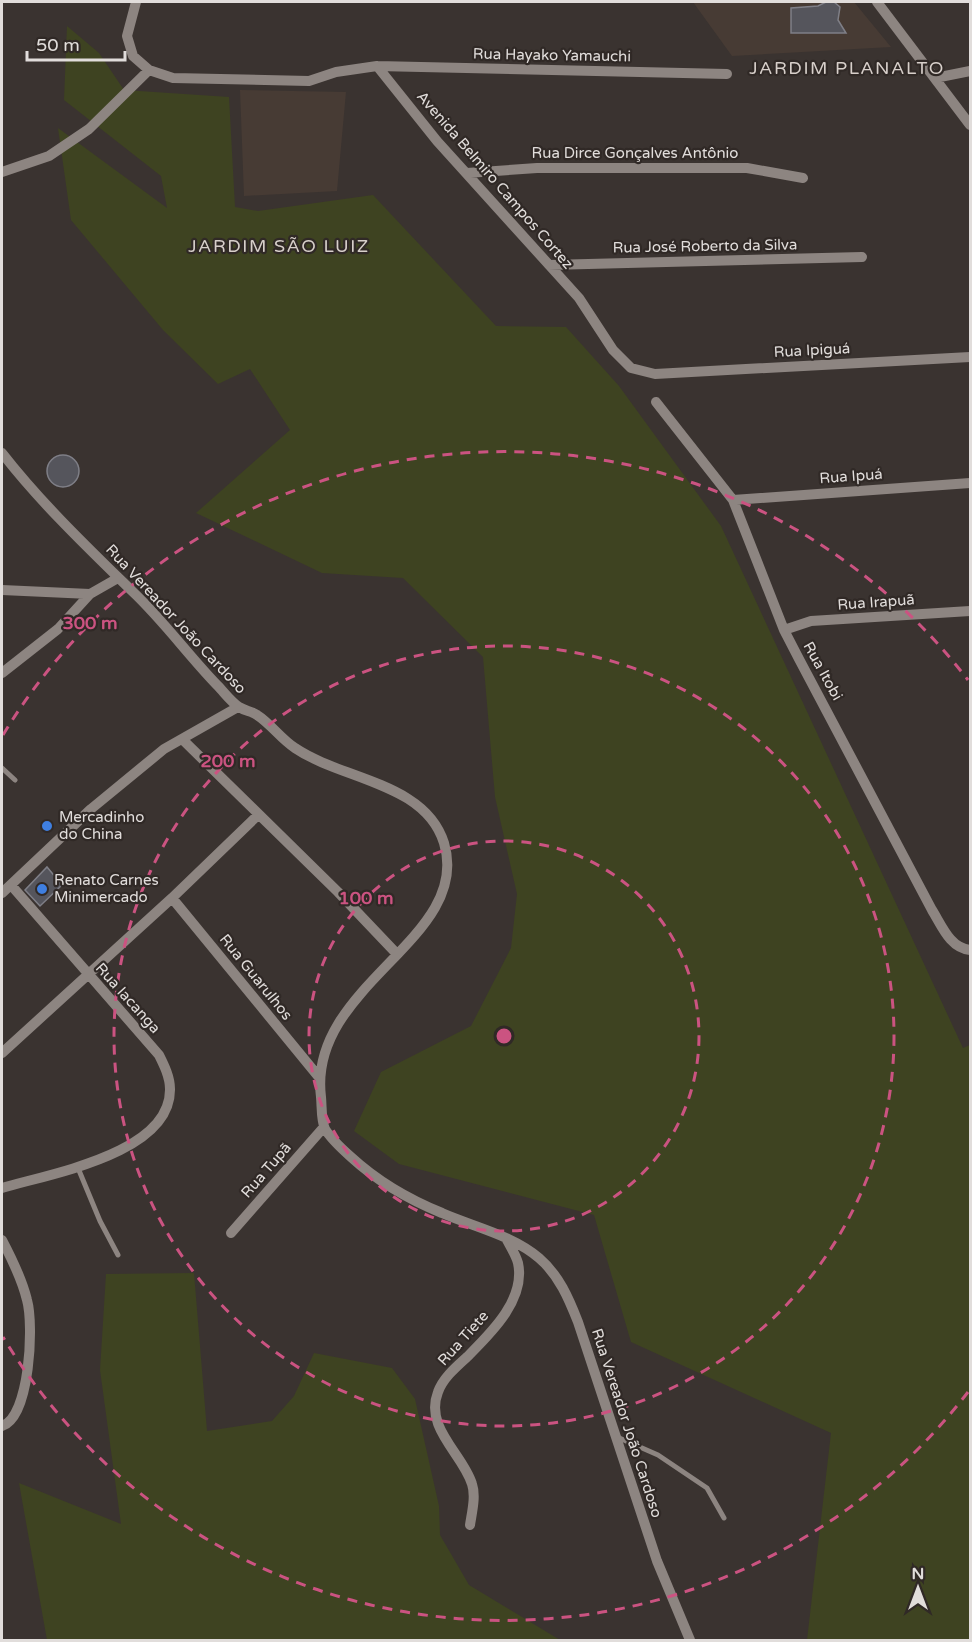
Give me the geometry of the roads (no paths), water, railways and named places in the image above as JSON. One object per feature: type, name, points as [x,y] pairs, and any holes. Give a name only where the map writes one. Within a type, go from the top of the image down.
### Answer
[{"type":"street","points":[[136,2],[127,36],[133,56],[149,70],[174,78],[309,81],[336,72],[376,66]]},
{"type":"street","points":[[877,2],[970,125]]},
{"type":"street","name":"Rua Hayako Yamauchi","points":[[376,66],[728,74]]},
{"type":"street","name":"Avenida Belmiro Campos Cortez","points":[[376,66],[436,141],[579,298],[613,350],[631,368],[655,374]]},
{"type":"street","points":[[2,172],[49,156],[89,129],[149,70]]},
{"type":"street","points":[[935,78],[970,70]]},
{"type":"street","name":"Rua Dirce Gonçalves Antônio","points":[[467,173],[537,168],[747,168],[803,178]]},
{"type":"street","name":"Rua José Roberto da Silva","points":[[549,265],[862,257]]},
{"type":"street","name":"Rua Ipiguá","points":[[655,374],[970,357]]},
{"type":"street","name":"Rua Itobi","points":[[656,402],[733,500],[784,630],[932,910],[953,942],[970,950]]},
{"type":"street","name":"Rua Vereador João Cardoso","points":[[2,453],[118,579],[133,591],[238,707],[256,714],[292,747],[341,772],[374,784],[421,806],[437,824],[449,867],[447,886],[439,904],[423,927],[354,998],[335,1027],[318,1076]]},
{"type":"street","name":"Rua Ipuá","points":[[733,500],[970,483]]},
{"type":"street","points":[[2,673],[58,629],[90,594],[118,579]]},
{"type":"street","points":[[2,590],[90,594]]},
{"type":"street","name":"Rua Irapuã","points":[[784,630],[811,621],[970,611]]},
{"type":"street","points":[[2,893],[99,803],[164,749],[238,707]]},
{"type":"street","points":[[183,740],[257,816],[338,892],[396,953]]},
{"type":"street","points":[[2,1053],[172,898],[257,816]]},
{"type":"street","name":"Rua Iacanga","points":[[2,1188],[116,1154],[142,1137],[159,1122],[167,1105],[170,1090],[159,1054],[138,1027],[87,975],[11,885]]},
{"type":"street","name":"Rua Guarulhos","points":[[172,898],[318,1076]]},
{"type":"street","points":[[318,1076],[324,1127]]},
{"type":"street","name":"Rua Vereador João Cardoso","points":[[324,1127],[339,1146],[364,1169],[439,1212],[506,1238],[539,1258],[565,1290],[657,1561],[690,1641]]},
{"type":"street","name":"Rua Tupã","points":[[231,1233],[324,1127]]},
{"type":"street","name":"Rua Tiete","points":[[470,1525],[474,1496],[472,1482],[446,1440],[437,1419],[436,1405],[438,1392],[451,1372],[491,1333],[508,1309],[518,1277],[518,1263],[506,1238]]},
{"type":"street","points":[[2,1240],[15,1264],[24,1291],[32,1329],[20,1406],[14,1418],[2,1426]]},
{"type":"lane","points":[[2,768],[15,780]]},
{"type":"lane","points":[[77,1166],[100,1221],[118,1255]]},
{"type":"lane","points":[[615,1436],[658,1455],[707,1488],[724,1518]]},
{"type":"place","name":"Mercadinho do China","points":[[47,826]]},
{"type":"place","name":"Renato Carnes Minimercado","points":[[42,889]]},
{"type":"district","name":"JARDIM PLANALTO","points":[[847,68]]},
{"type":"district","name":"JARDIM SÃO LUIZ","points":[[279,246]]}]
